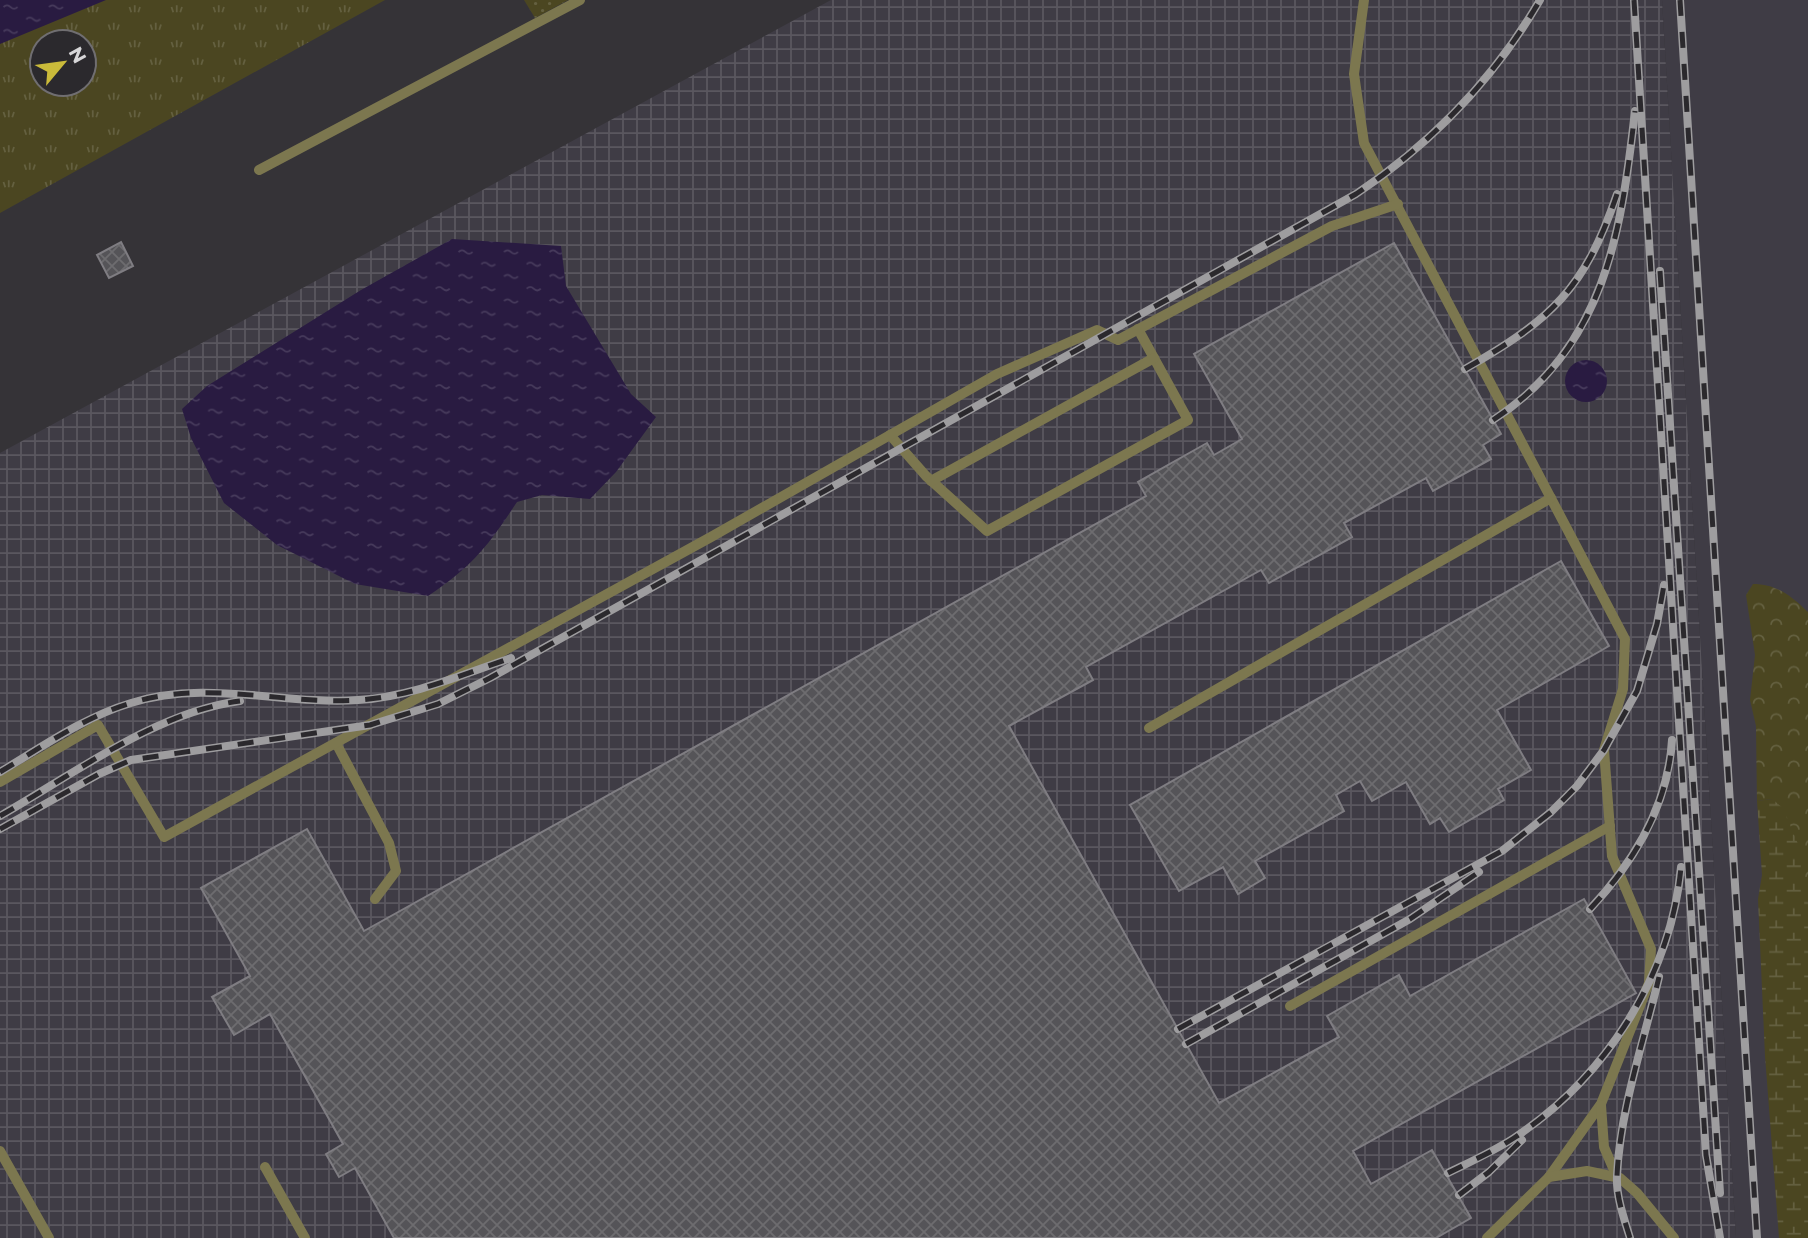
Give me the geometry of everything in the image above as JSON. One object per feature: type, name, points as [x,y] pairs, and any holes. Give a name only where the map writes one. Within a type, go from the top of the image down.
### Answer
[{"type":"lane","points":[[259,170],[580,0]]},
{"type":"lane","points":[[1364,0],[1354,74],[1364,143],[1625,639],[1623,690],[1604,750],[1612,856],[1651,949],[1649,983],[1601,1104],[1549,1177],[1487,1238]]},
{"type":"lane","points":[[0,782],[98,725],[164,836],[711,537],[997,374],[1097,330],[1118,340],[1332,226],[1398,204]]},
{"type":"lane","points":[[890,435],[932,481],[987,531],[1188,420],[1138,329]]},
{"type":"lane","points":[[932,481],[1154,358]]},
{"type":"lane","points":[[1149,729],[1551,498]]},
{"type":"lane","points":[[336,743],[389,843],[396,871],[375,899]]},
{"type":"lane","points":[[1290,1006],[1610,826]]},
{"type":"lane","points":[[1601,1104],[1604,1147],[1617,1177]]},
{"type":"lane","points":[[0,1151],[48,1238]]},
{"type":"lane","points":[[265,1167],[304,1238]]},
{"type":"lane","points":[[1549,1177],[1587,1171],[1617,1177],[1637,1193],[1674,1238]]},
{"type":"shaded area","points":[[831,0],[1662,0],[1736,1238],[0,1238],[0,453]]},
{"type":"shaded area","points":[[1662,0],[1808,0],[1808,1238],[1736,1238]]},
{"type":"green space","points":[[0,0],[385,0],[0,213]]},
{"type":"green space","points":[[524,0],[568,0],[535,18]]},
{"type":"green space","points":[[1753,584],[1769,586],[1783,592],[1808,612],[1808,903],[1772,799],[1757,801],[1756,726],[1750,700],[1755,655],[1746,595]]},
{"type":"green space","points":[[1772,799],[1783,808],[1798,844],[1808,903],[1808,1238],[1779,1238],[1765,1056],[1758,899],[1762,875],[1757,801]]},
{"type":"water","points":[[0,0],[106,0],[39,28],[28,28],[28,32],[0,44]]},
{"type":"water","points":[[452,239],[561,246],[566,286],[631,394],[656,417],[616,472],[590,499],[542,495],[517,502],[468,565],[428,596],[355,584],[277,545],[224,503],[191,438],[182,409],[207,386],[361,290]]},
{"type":"water","points":[[1586,360],[1601,366],[1607,381],[1601,396],[1586,402],[1571,396],[1565,381],[1571,366]]},
{"type":"building","points":[[121,242],[133,266],[109,278],[97,255]]},
{"type":"building","points":[[1394,243],[1501,434],[1483,445],[1491,459],[1433,491],[1426,478],[1344,523],[1352,537],[1269,583],[1261,570],[1086,667],[1093,680],[1009,726],[1219,1103],[1339,1037],[1327,1016],[1399,975],[1410,996],[1584,899],[1636,993],[1353,1151],[1371,1184],[1432,1150],[1471,1218],[1436,1238],[394,1238],[355,1168],[339,1177],[326,1154],[343,1144],[270,1014],[234,1035],[212,997],[250,976],[201,888],[307,829],[364,931],[1146,496],[1138,482],[1207,443],[1214,455],[1242,439],[1194,354]]},
{"type":"building","points":[[1561,561],[1609,646],[1497,710],[1531,770],[1498,789],[1504,800],[1449,832],[1440,818],[1430,824],[1406,782],[1372,801],[1360,781],[1336,795],[1344,811],[1255,861],[1265,878],[1238,894],[1223,867],[1179,891],[1130,805]]},
{"type":"railway","points":[[0,829],[99,774],[131,760],[370,725],[438,704],[490,678],[1356,194],[1410,153],[1459,108],[1503,56],[1540,0]]},
{"type":"railway","points":[[1634,0],[1706,1155],[1720,1238]]},
{"type":"railway","points":[[1680,0],[1757,1238]]},
{"type":"railway","points":[[1493,420],[1531,391],[1560,358],[1583,323],[1601,284],[1623,201],[1635,111]]},
{"type":"railway","points":[[1465,369],[1521,334],[1561,299],[1592,255],[1617,194]]},
{"type":"railway","points":[[1660,271],[1720,1193]]},
{"type":"railway","points":[[1178,1029],[1502,851],[1551,812],[1577,786],[1604,750],[1637,691],[1657,624],[1664,585]]},
{"type":"railway","points":[[0,772],[97,716],[159,696],[216,693],[330,701],[378,698],[436,684],[511,658]]},
{"type":"railway","points":[[0,816],[147,731],[209,707],[240,701]]},
{"type":"railway","points":[[1590,909],[1621,872],[1646,832],[1664,788],[1672,740]]},
{"type":"railway","points":[[1448,1173],[1506,1143],[1547,1114],[1577,1086],[1604,1055],[1628,1021],[1648,985],[1675,907],[1681,867]]},
{"type":"railway","points":[[1186,1044],[1410,919],[1479,872]]},
{"type":"railway","points":[[1630,1238],[1618,1192],[1619,1151],[1628,1100],[1659,977]]},
{"type":"railway","points":[[1459,1195],[1489,1172],[1522,1140]]}]
